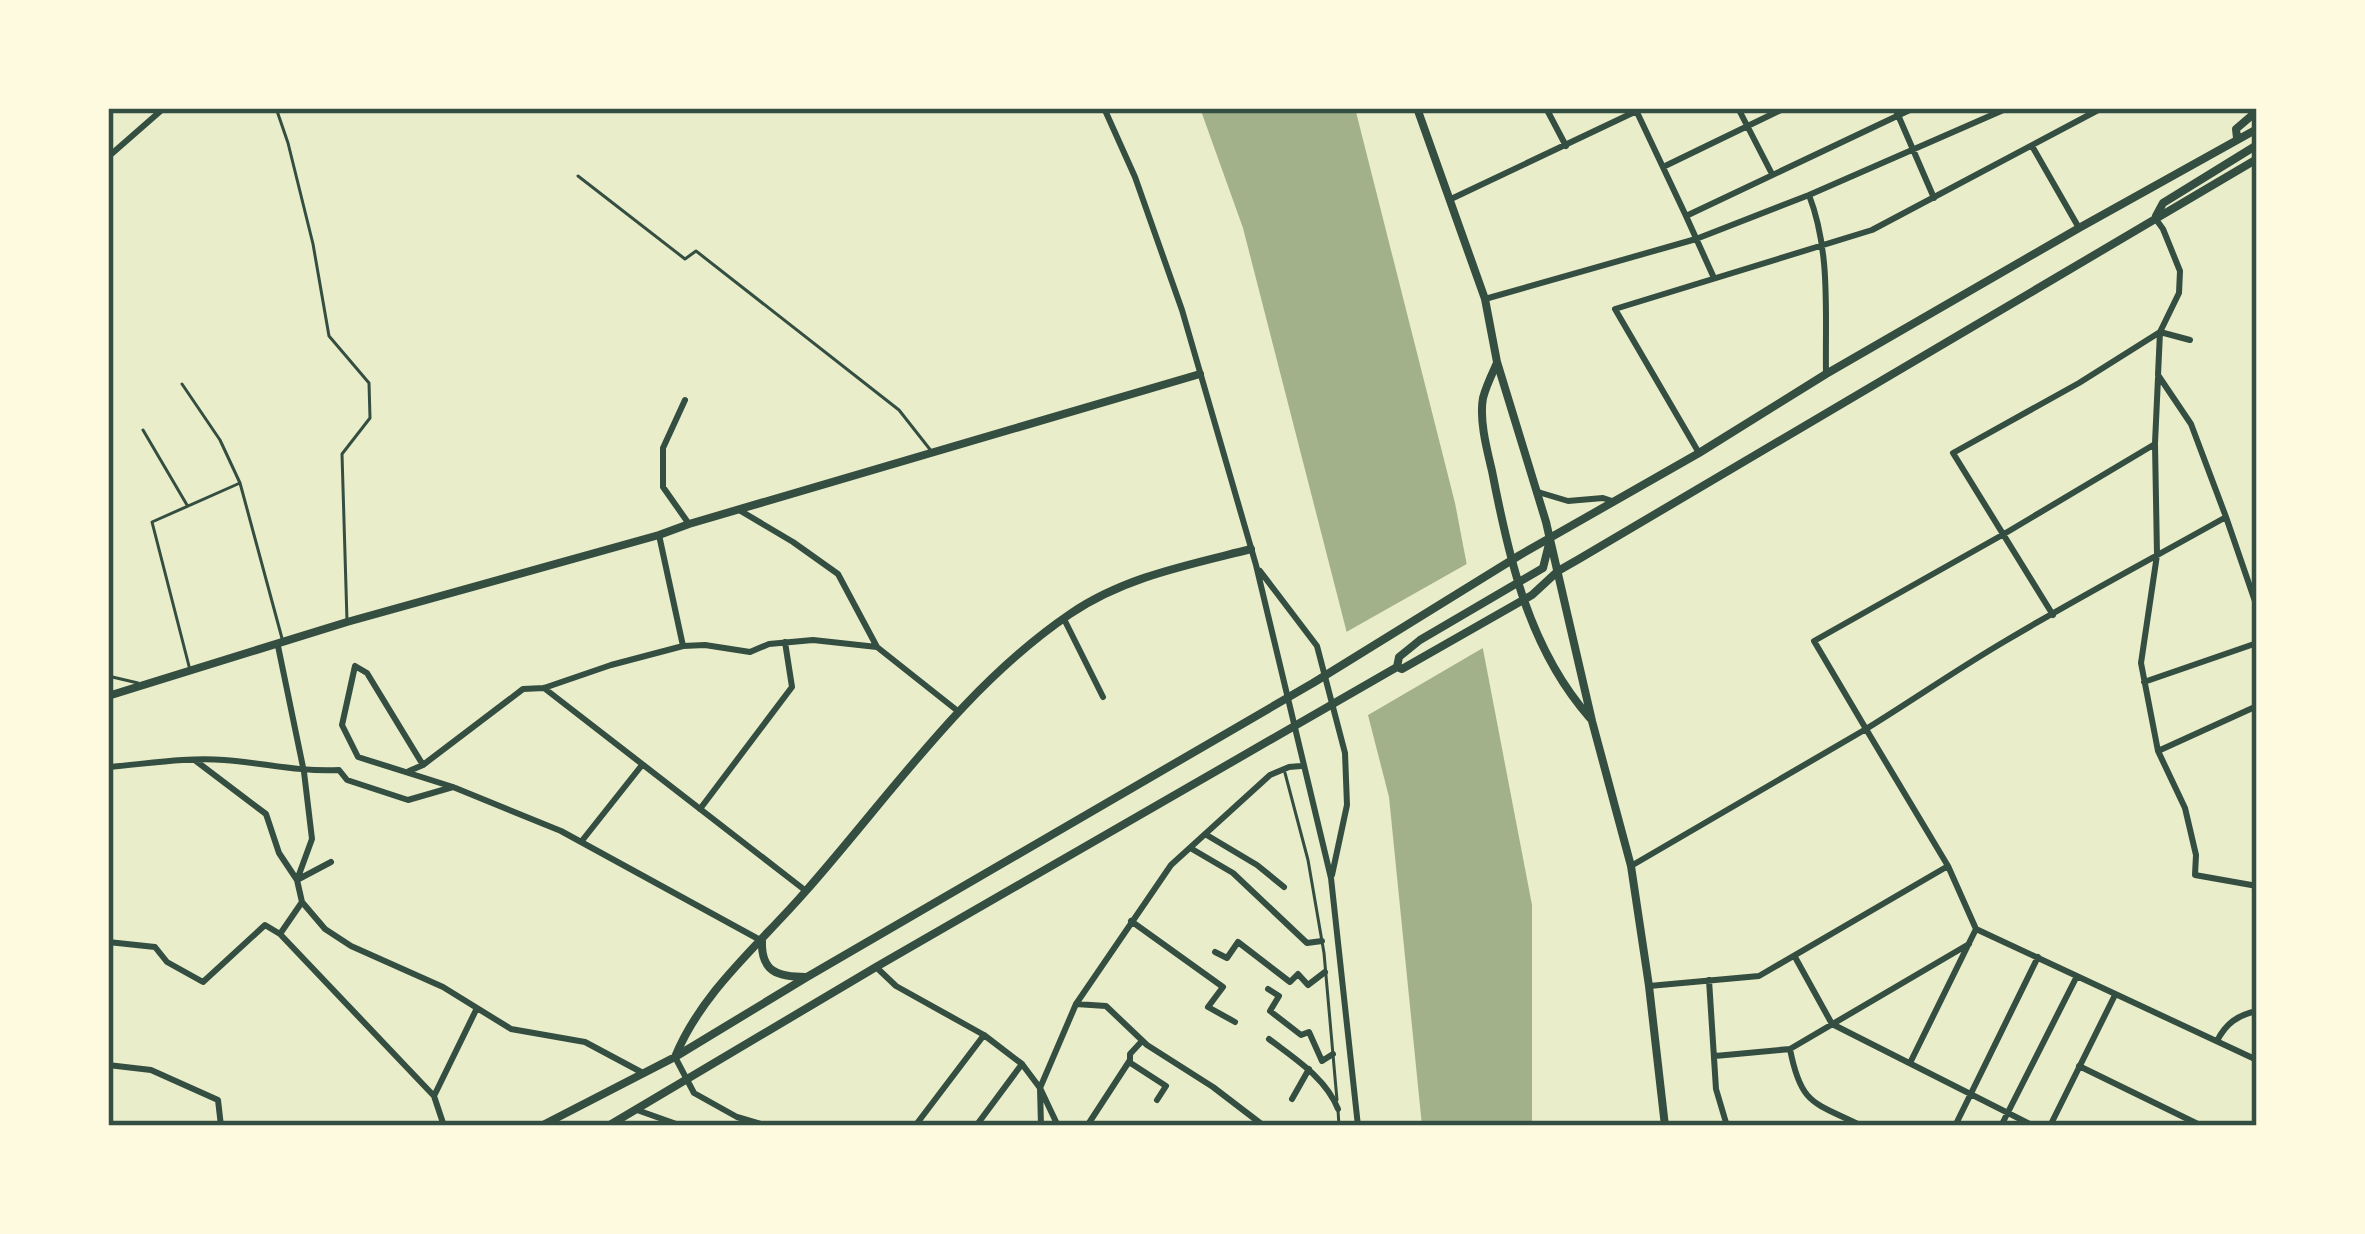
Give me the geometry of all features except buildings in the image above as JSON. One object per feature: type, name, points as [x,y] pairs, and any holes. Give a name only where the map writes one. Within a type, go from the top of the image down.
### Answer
[{"type":"street","points":[[108,157],[164,108]]},
{"type":"street","points":[[1104,108],[1157,237],[1256,565],[1331,878],[1358,1126]]},
{"type":"street","points":[[1417,108],[1485,299],[1497,362],[1551,538],[1592,722],[1631,866],[1665,1126]]},
{"type":"street","points":[[1546,108],[1566,146]]},
{"type":"street","points":[[1738,108],[1772,176]]},
{"type":"street","points":[[1663,167],[1785,108]]},
{"type":"street","points":[[1686,216],[1897,112],[1914,108]]},
{"type":"street","points":[[1485,299],[1696,239],[2008,108]]},
{"type":"street","points":[[1699,453],[1615,309],[1872,230],[2102,108]]},
{"type":"street","points":[[1451,199],[1639,109],[1714,278]]},
{"type":"street","points":[[2237,138],[2236,129],[2257,111]]},
{"type":"street","points":[[1897,112],[1934,198]]},
{"type":"street","points":[[541,1126],[675,1058],[807,976],[1312,684],[1826,374],[2257,129]]},
{"type":"street","points":[[2155,218],[2163,203],[2257,145]]},
{"type":"street","points":[[2032,146],[2079,228]]},
{"type":"street","points":[[608,1126],[1321,710],[1532,595],[1558,572],[2257,159]]},
{"type":"street","points":[[1809,195],[1824,246],[1826,374]]},
{"type":"street","points":[[2155,218],[2180,271],[2180,293],[2160,332],[2157,555],[2141,663],[2158,751],[2185,808],[2196,855],[2195,875],[2257,886]]},
{"type":"street","points":[[2053,615],[1954,453],[2160,332],[2190,340]]},
{"type":"street","points":[[1497,362],[1482,400],[1504,533],[1532,628],[1592,722]]},
{"type":"street","points":[[108,696],[1200,374]]},
{"type":"street","points":[[2158,375],[2191,424],[2257,607]]},
{"type":"street","points":[[685,400],[663,448],[663,487],[689,524]]},
{"type":"street","points":[[2155,444],[1814,641],[1948,866],[1976,929],[2257,1060]]},
{"type":"street","points":[[1538,492],[1568,500],[1615,502]]},
{"type":"street","points":[[738,510],[838,574],[878,647],[959,712]]},
{"type":"street","points":[[1631,866],[1866,729],[2008,639],[2226,517]]},
{"type":"street","points":[[659,536],[682,646]]},
{"type":"street","points":[[1397,668],[1399,657],[1420,640],[1543,568],[1551,538]]},
{"type":"street","points":[[768,1126],[737,1117],[694,1094],[675,1058],[687,1028],[718,986],[1003,666],[1101,596],[1152,574],[1251,549]]},
{"type":"street","points":[[1256,565],[1317,646],[1346,753],[1347,805],[1331,878]]},
{"type":"street","points":[[1064,619],[1103,697]]},
{"type":"street","points":[[406,772],[423,765],[523,689],[544,688],[682,646],[705,644],[750,652],[784,642],[834,641],[878,647]]},
{"type":"street","points":[[700,809],[792,687],[784,642]]},
{"type":"street","points":[[2144,682],[2257,643]]},
{"type":"street","points":[[281,645],[312,839],[297,880]]},
{"type":"street","points":[[423,765],[368,674],[355,666],[342,725],[358,757],[561,831],[762,941]]},
{"type":"street","points":[[544,688],[806,891]]},
{"type":"street","points":[[2158,751],[2257,706]]},
{"type":"street","points":[[193,759],[266,814],[279,853],[297,880],[302,902],[351,946],[443,987],[512,1029],[584,1042],[643,1073]]},
{"type":"street","points":[[108,767],[193,759],[304,772],[339,770],[347,780],[408,800],[453,788]]},
{"type":"street","points":[[581,842],[643,765]]},
{"type":"street","points":[[1040,1126],[1040,1088],[1076,1004],[1171,865],[1270,775],[1303,766]]},
{"type":"street","points":[[1205,834],[1284,886]]},
{"type":"street","points":[[1190,848],[1233,873],[1307,943],[1322,941]]},
{"type":"street","points":[[297,880],[331,862]]},
{"type":"street","points":[[1649,986],[1759,976],[1948,866]]},
{"type":"street","points":[[280,934],[302,902]]},
{"type":"street","points":[[1131,921],[1223,987],[1208,1007],[1235,1022]]},
{"type":"street","points":[[108,942],[155,947],[167,962],[202,982],[265,925],[280,934],[434,1096],[444,1126]]},
{"type":"street","points":[[1910,1064],[1976,929]]},
{"type":"street","points":[[762,941],[764,961],[775,972],[807,976]]},
{"type":"street","points":[[1215,952],[1227,958],[1238,943],[1290,982],[1298,974],[1308,985],[1325,972]]},
{"type":"street","points":[[1715,1056],[1790,1049],[1969,944]]},
{"type":"street","points":[[1795,956],[1832,1024],[2034,1126]]},
{"type":"street","points":[[1954,1126],[2038,957]]},
{"type":"street","points":[[876,967],[896,986],[984,1035],[1022,1064],[1058,1126]]},
{"type":"street","points":[[2001,1126],[2077,976]]},
{"type":"street","points":[[1709,980],[1716,1089],[1727,1126]]},
{"type":"street","points":[[1268,989],[1279,996],[1270,1011],[1301,1035],[1309,1032],[1322,1061],[1333,1054]]},
{"type":"street","points":[[2050,1126],[2115,994]]},
{"type":"street","points":[[1076,1004],[1106,1006],[1142,1040],[1264,1126]]},
{"type":"street","points":[[434,1096],[477,1008]]},
{"type":"street","points":[[2217,1041],[2224,1027],[2257,1011]]},
{"type":"street","points":[[915,1126],[984,1035]]},
{"type":"street","points":[[1269,1039],[1309,1069],[1338,1109]]},
{"type":"street","points":[[1087,1126],[1142,1040]]},
{"type":"street","points":[[1790,1049],[1795,1078],[1808,1099],[1862,1126]]},
{"type":"street","points":[[1129,1062],[1166,1087],[1156,1100]]},
{"type":"street","points":[[976,1125],[1022,1064]]},
{"type":"street","points":[[108,1065],[151,1070],[218,1100],[220,1126]]},
{"type":"street","points":[[2079,1066],[2202,1126]]},
{"type":"street","points":[[1292,1099],[1309,1069]]},
{"type":"street","points":[[637,1110],[682,1126]]},
{"type":"lane","points":[[276,108],[313,244],[329,336],[369,383],[370,418],[342,454],[347,622]]},
{"type":"lane","points":[[578,176],[686,260],[696,251],[899,410],[933,454]]},
{"type":"lane","points":[[182,384],[220,440],[240,483],[281,645]]},
{"type":"lane","points":[[143,430],[188,506]]},
{"type":"lane","points":[[190,672],[152,522],[240,483]]},
{"type":"lane","points":[[108,676],[145,685]]},
{"type":"lane","points":[[1287,768],[1322,941],[1339,1126]]},
{"type":"lane","points":[[1290,784],[1305,777]]},
{"type":"shaded area","points":[[1200,108],[1355,108],[1455,503],[1532,905],[1532,1126],[1422,1126],[1389,797],[1243,228]]},
{"type":"pier","points":[[1472,561],[1488,645],[1363,718],[1341,635]]}]
